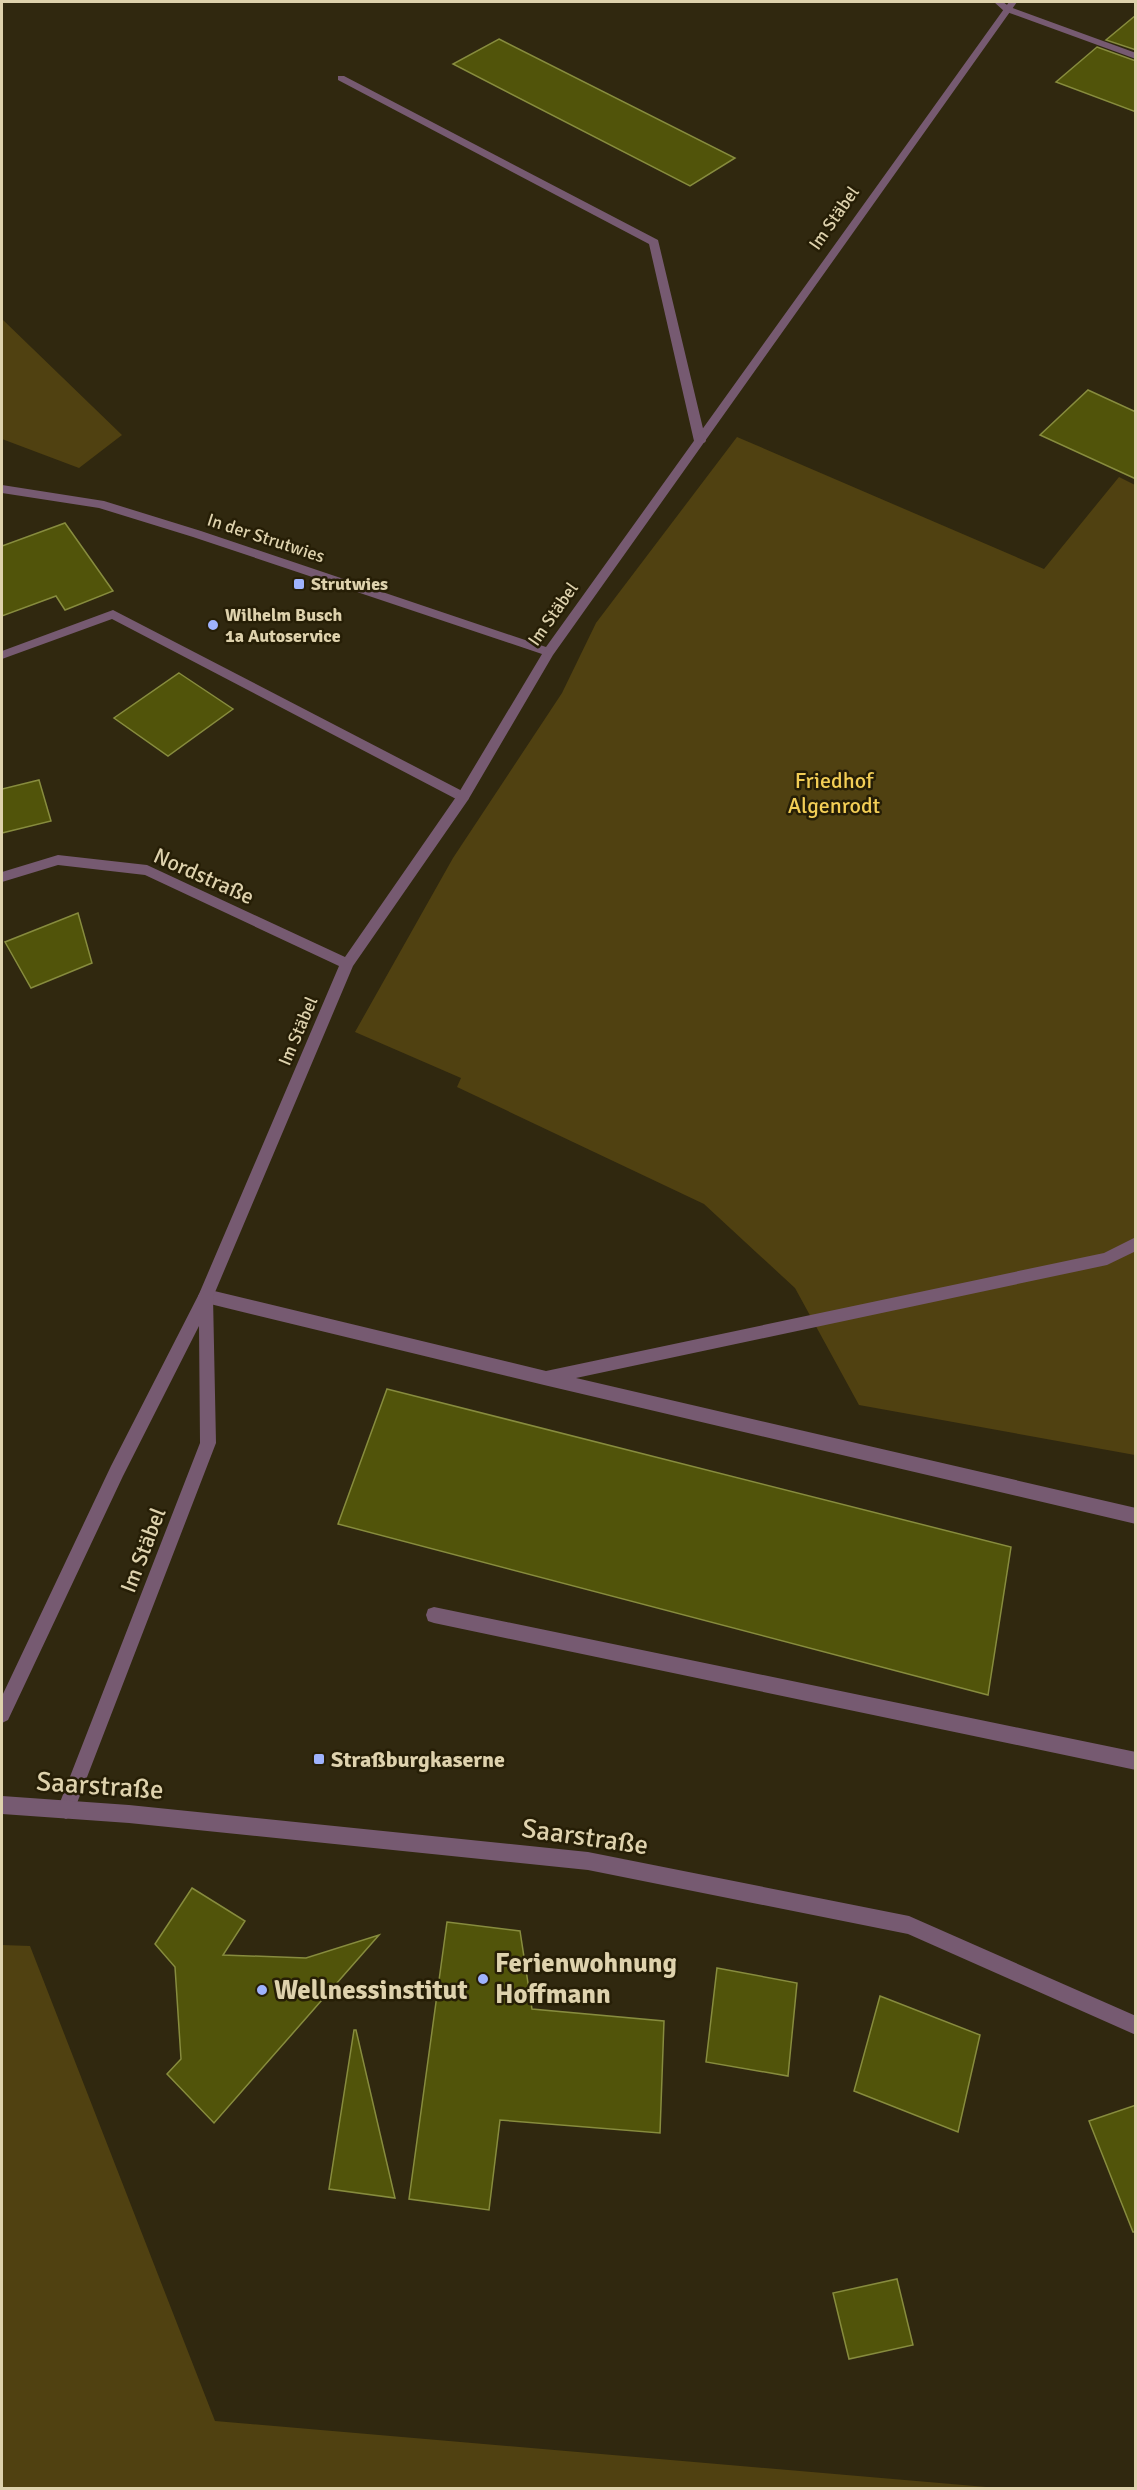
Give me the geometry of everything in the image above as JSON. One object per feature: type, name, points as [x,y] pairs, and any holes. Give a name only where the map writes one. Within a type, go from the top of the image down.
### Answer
[{"type":"street","points":[[998,2],[1136,56]]},
{"type":"street","name":"Im Stäbel","points":[[2,1714],[117,1471],[206,1296],[347,964],[463,797],[549,652],[1010,5]]},
{"type":"street","points":[[341,78],[654,242],[700,441]]},
{"type":"street","name":"In der Strutwies","points":[[2,489],[100,504],[197,534],[549,652]]},
{"type":"street","points":[[2,655],[113,614],[463,797]]},
{"type":"street","name":"Nordstraße","points":[[2,877],[58,860],[147,870],[347,964]]},
{"type":"street","points":[[544,1378],[1107,1259],[1136,1243]]},
{"type":"street","points":[[206,1296],[544,1378],[1136,1516]]},
{"type":"street","name":"Im Stäbel","points":[[66,1810],[208,1443],[206,1296]]},
{"type":"street","points":[[434,1615],[1136,1761]]},
{"type":"street","name":"Saarstraße","points":[[2,1805],[129,1814],[588,1861],[909,1925],[1136,2026]]},
{"type":"green space","points":[[2,319],[122,435],[79,468],[2,439]]},
{"type":"green space","name":"Friedhof Algenrodt","points":[[737,437],[1044,569],[1119,477],[1135,485],[1135,1455],[859,1405],[795,1288],[704,1204],[457,1087],[461,1078],[355,1032],[453,858],[562,693],[596,623]]},
{"type":"green space","points":[[2,1945],[30,1946],[215,2421],[998,2488],[2,2488]]},
{"type":"building","points":[[1136,15],[1136,50],[1106,40]]},
{"type":"building","points":[[499,39],[735,158],[690,186],[453,64]]},
{"type":"building","points":[[1097,47],[1136,61],[1136,112],[1056,82]]},
{"type":"building","points":[[1088,390],[1136,412],[1136,479],[1040,435]]},
{"type":"building","points":[[65,523],[113,591],[65,610],[56,596],[2,616],[2,546]]},
{"type":"building","points":[[179,673],[233,709],[168,756],[114,718]]},
{"type":"building","points":[[39,780],[51,821],[2,833],[2,789]]},
{"type":"building","points":[[78,913],[92,963],[31,988],[5,942]]},
{"type":"building","points":[[387,1389],[1011,1547],[988,1695],[338,1524]]},
{"type":"building","name":"Wellnessinstitut","points":[[192,1888],[245,1921],[223,1955],[306,1958],[379,1935],[214,2123],[167,2074],[181,2059],[175,1967],[155,1944]]},
{"type":"building","points":[[447,1922],[520,1931],[532,2009],[664,2021],[660,2133],[500,2120],[489,2210],[409,2199]]},
{"type":"building","points":[[717,1968],[797,1983],[788,2076],[706,2062]]},
{"type":"building","points":[[880,1996],[980,2035],[958,2132],[854,2091]]},
{"type":"building","points":[[354,2030],[356,2030],[395,2198],[329,2189]]},
{"type":"building","points":[[1136,2105],[1136,2232],[1133,2232],[1089,2121]]},
{"type":"building","points":[[897,2279],[913,2345],[849,2359],[833,2293]]},
{"type":"place","name":"Strutwies","points":[[299,584]]},
{"type":"place","name":"Wilhelm Busch 1a Autoservice","points":[[213,625]]},
{"type":"place","name":"Straßburgkaserne","points":[[319,1759]]},
{"type":"place","name":"Ferienwohnung Hoffmann","points":[[483,1979]]},
{"type":"place","name":"Wellnessinstitut","points":[[262,1990]]}]
